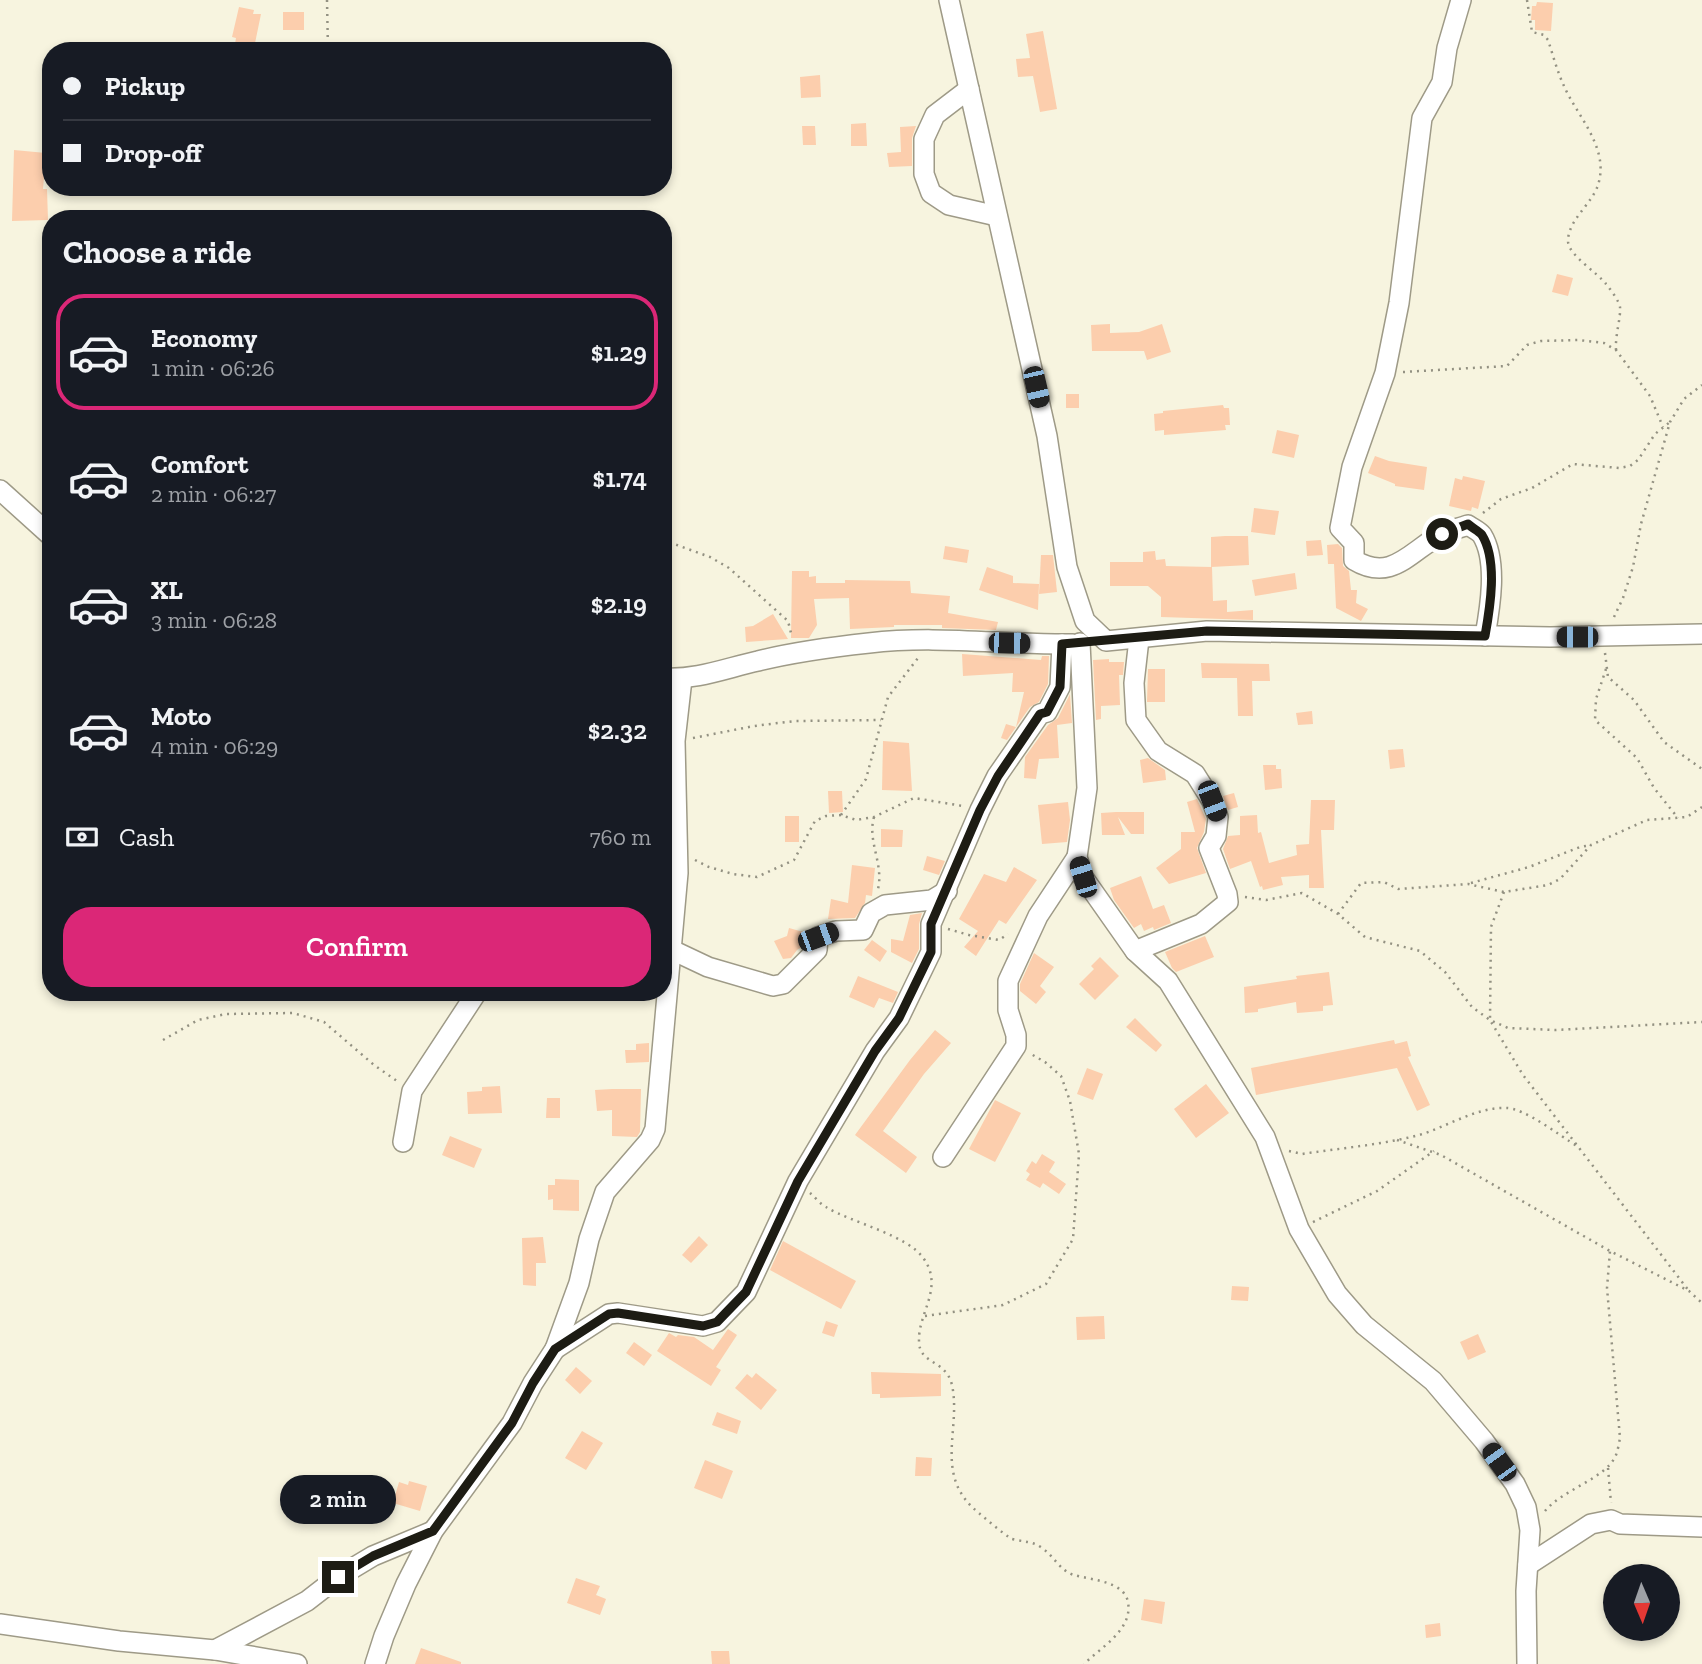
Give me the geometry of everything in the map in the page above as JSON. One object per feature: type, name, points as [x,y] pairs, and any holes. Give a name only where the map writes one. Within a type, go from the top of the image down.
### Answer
[{"type":"street","points":[[949,0],[1047,436],[1067,567],[1085,621],[1106,642]]},
{"type":"street","points":[[1461,0],[1447,48],[1442,82],[1422,118],[1399,303],[1385,373],[1352,467],[1340,528],[1354,543],[1354,560],[1367,568],[1382,569],[1402,562],[1442,534],[1468,524],[1481,535],[1489,558],[1492,597],[1485,636]]},
{"type":"street","points":[[969,89],[935,115],[924,139],[924,174],[931,193],[949,205],[997,216]]},
{"type":"street","points":[[0,490],[42,528]]},
{"type":"street","points":[[673,679],[797,653],[872,643],[929,641],[1071,644],[1207,631],[1485,636],[1702,634]]},
{"type":"street","points":[[1135,951],[1201,924],[1228,902],[1209,848],[1216,836],[1218,817],[1212,801],[1195,774],[1158,751],[1136,720],[1134,683],[1139,639]]},
{"type":"street","points":[[555,1349],[609,1314],[618,1313],[703,1326],[717,1322],[746,1292],[798,1181],[875,1051],[899,1018],[931,952],[931,924],[980,810],[998,776],[1040,714],[1047,712],[1060,687],[1071,644]]},
{"type":"street","points":[[1071,644],[1087,788],[1077,857],[1083,877],[1135,951],[1168,981],[1265,1137],[1299,1229],[1336,1294],[1364,1325],[1433,1381],[1484,1441],[1514,1484],[1526,1507],[1530,1530],[1527,1664]]},
{"type":"street","points":[[672,710],[678,851],[672,872]]},
{"type":"street","points":[[943,1157],[1016,1046],[1016,1035],[1008,1010],[1008,981],[1038,916],[1077,857]]},
{"type":"street","points":[[672,950],[708,967],[773,986],[783,984],[817,950],[818,937],[836,931],[863,930],[871,913],[885,905],[932,900],[947,891]]},
{"type":"street","points":[[403,1142],[412,1091],[471,1001]]},
{"type":"street","points":[[375,1664],[406,1584],[433,1531],[512,1423],[555,1349],[568,1318],[589,1239],[605,1192],[650,1140],[655,1129],[667,1001]]},
{"type":"street","points":[[1528,1565],[1591,1524],[1611,1520],[1620,1524],[1702,1527]]},
{"type":"street","points":[[215,1650],[307,1601],[338,1577],[373,1556],[433,1531]]},
{"type":"street","points":[[0,1624],[119,1641],[215,1650],[297,1664]]},
{"type":"path","points":[[327,0],[328,42]]},
{"type":"path","points":[[1527,0],[1532,32],[1544,35],[1548,40],[1564,86],[1596,143],[1598,185],[1570,230],[1567,243],[1571,251],[1606,283],[1618,302],[1620,307],[1615,335],[1616,350]]},
{"type":"path","points":[[1385,373],[1507,366],[1527,345],[1541,341],[1579,340],[1604,344],[1616,350],[1650,396],[1663,428]]},
{"type":"path","points":[[1702,385],[1684,399],[1670,422],[1641,524],[1633,567],[1623,598],[1604,636],[1608,677],[1634,700],[1664,742],[1702,769]]},
{"type":"path","points":[[1468,524],[1501,499],[1532,488],[1573,464],[1619,468],[1630,466],[1638,460],[1655,434],[1670,422]]},
{"type":"path","points":[[672,543],[710,557],[729,568],[788,621],[797,653]]},
{"type":"path","points":[[841,816],[866,779],[888,697],[929,641]]},
{"type":"path","points":[[1606,669],[1596,699],[1595,720],[1637,758],[1654,788],[1678,818]]},
{"type":"path","points":[[675,741],[795,721],[881,720]]},
{"type":"path","points":[[678,851],[709,867],[757,877],[794,860],[815,821],[826,816],[856,820],[874,817],[914,798],[980,810]]},
{"type":"path","points":[[1338,914],[1361,883],[1384,882],[1398,889],[1468,884],[1529,867],[1591,845],[1647,820],[1687,817],[1702,807]]},
{"type":"path","points":[[874,817],[871,829],[879,864],[880,885],[876,897],[885,905]]},
{"type":"path","points":[[1468,884],[1504,892],[1548,885],[1560,879],[1591,845]]},
{"type":"path","points":[[1504,892],[1491,927],[1490,1020],[1523,1075],[1689,1292],[1702,1303]]},
{"type":"path","points":[[1227,894],[1266,900],[1302,893],[1338,914],[1365,937],[1420,951],[1445,972],[1472,1007],[1490,1020],[1508,1028],[1556,1030],[1702,1022]]},
{"type":"path","points":[[931,924],[999,940],[1009,934]]},
{"type":"path","points":[[163,1040],[198,1020],[226,1014],[293,1013],[324,1022],[374,1065],[412,1091]]},
{"type":"path","points":[[925,1316],[1003,1306],[1046,1283],[1073,1239],[1079,1154],[1070,1101],[1061,1076],[1045,1062],[1016,1046]]},
{"type":"path","points":[[1265,1137],[1286,1151],[1302,1154],[1397,1140],[1422,1134],[1466,1115],[1507,1108],[1521,1112],[1580,1148]]},
{"type":"path","points":[[1397,1140],[1434,1152],[1609,1251],[1689,1292]]},
{"type":"path","points":[[1299,1229],[1377,1191],[1434,1152]]},
{"type":"path","points":[[798,1181],[825,1207],[884,1233],[918,1252],[926,1261],[932,1289],[919,1340],[921,1351],[926,1358],[947,1370],[952,1385],[951,1471],[960,1492],[971,1507],[1012,1539],[1033,1543],[1045,1549],[1066,1571],[1124,1592],[1128,1601],[1128,1616],[1121,1631],[1084,1664]]},
{"type":"path","points":[[1530,1530],[1554,1500],[1608,1468],[1616,1456],[1620,1438],[1606,1288],[1609,1251]]},
{"type":"path","points":[[1608,1468],[1612,1497],[1611,1520]]},
{"type":"building","points":[[1537,2],[1553,3],[1551,31],[1535,30],[1535,20],[1531,20],[1532,6],[1536,6]]},
{"type":"building","points":[[239,7],[254,10],[253,14],[261,14],[255,42],[235,42],[236,38],[232,37]]},
{"type":"building","points":[[283,12],[304,12],[304,30],[283,30]]},
{"type":"building","points":[[1043,31],[1057,109],[1040,112],[1033,76],[1018,77],[1016,59],[1030,58],[1026,34]]},
{"type":"building","points":[[820,75],[821,97],[801,98],[800,77]]},
{"type":"building","points":[[866,123],[867,146],[851,146],[851,124]]},
{"type":"building","points":[[802,126],[815,126],[816,145],[803,145]]},
{"type":"building","points":[[916,126],[912,138],[912,166],[889,167],[887,153],[901,152],[900,127]]},
{"type":"building","points":[[14,150],[42,153],[42,196],[47,196],[48,210],[42,210],[42,220],[12,221]]},
{"type":"building","points":[[1557,274],[1573,278],[1568,296],[1552,292]]},
{"type":"building","points":[[1110,324],[1110,333],[1139,332],[1162,324],[1171,352],[1147,360],[1144,351],[1092,351],[1091,325]]},
{"type":"building","points":[[1066,394],[1079,394],[1079,408],[1066,408]]},
{"type":"building","points":[[1223,405],[1224,408],[1229,408],[1230,425],[1225,425],[1226,430],[1164,435],[1164,430],[1155,431],[1154,414]]},
{"type":"building","points":[[1277,430],[1299,435],[1294,458],[1272,453]]},
{"type":"building","points":[[1375,456],[1427,467],[1424,490],[1395,486],[1368,473]]},
{"type":"building","points":[[1463,476],[1485,481],[1478,509],[1472,507],[1471,511],[1449,506],[1455,478],[1462,480]]},
{"type":"building","points":[[1254,508],[1279,511],[1275,535],[1251,532]]},
{"type":"building","points":[[1248,536],[1249,565],[1211,567],[1211,537]]},
{"type":"building","points":[[1321,540],[1323,555],[1307,556],[1306,541]]},
{"type":"building","points":[[1338,544],[1342,548],[1343,566],[1349,571],[1351,590],[1357,590],[1356,603],[1368,609],[1361,621],[1336,608],[1334,564],[1328,564],[1327,545]]},
{"type":"building","points":[[945,546],[969,550],[967,563],[943,559]]},
{"type":"building","points":[[1155,551],[1156,560],[1165,559],[1166,566],[1212,567],[1213,601],[1227,600],[1227,612],[1253,610],[1253,620],[1161,617],[1161,597],[1148,586],[1110,586],[1110,562],[1143,562],[1143,552]]},
{"type":"building","points":[[1041,555],[1053,555],[1057,592],[1039,594]]},
{"type":"building","points":[[987,567],[1013,576],[1013,583],[1039,584],[1038,610],[979,590]]},
{"type":"building","points":[[792,571],[809,571],[809,577],[816,576],[816,583],[845,583],[845,580],[910,581],[911,593],[950,596],[948,613],[998,622],[996,630],[942,628],[942,625],[850,629],[849,598],[814,599],[817,625],[809,638],[791,638]]},
{"type":"building","points":[[1295,573],[1297,589],[1255,596],[1252,580]]},
{"type":"building","points":[[773,614],[788,639],[746,642],[745,627],[753,626]]},
{"type":"building","points":[[962,654],[1041,660],[1042,656],[1049,656],[1048,684],[1039,702],[1030,707],[1007,740],[1001,738],[1006,724],[1016,727],[1024,692],[1012,692],[1013,673],[963,676]]},
{"type":"building","points":[[1109,659],[1109,662],[1124,662],[1123,675],[1119,675],[1120,705],[1101,706],[1101,719],[1096,720],[1093,660]]},
{"type":"building","points":[[1201,663],[1269,664],[1270,681],[1252,681],[1253,716],[1238,716],[1237,678],[1202,678]]},
{"type":"building","points":[[1148,669],[1165,669],[1165,702],[1147,702]]},
{"type":"building","points":[[1070,694],[1072,723],[1057,725],[1059,758],[1039,759],[1036,779],[1024,778],[1025,757],[1048,725],[1058,718]]},
{"type":"building","points":[[1312,711],[1313,724],[1298,725],[1296,713]]},
{"type":"building","points":[[883,741],[909,743],[912,791],[882,790]]},
{"type":"building","points":[[1403,749],[1405,767],[1390,769],[1388,750]]},
{"type":"building","points":[[1148,758],[1165,770],[1166,780],[1143,783],[1140,760]]},
{"type":"building","points":[[1263,765],[1276,765],[1276,769],[1281,769],[1282,788],[1265,790]]},
{"type":"building","points":[[828,791],[842,791],[843,812],[829,813]]},
{"type":"building","points":[[1234,793],[1238,807],[1228,810],[1223,796]]},
{"type":"building","points":[[1197,799],[1206,819],[1197,848],[1206,873],[1169,884],[1156,868],[1181,849],[1181,832],[1195,832],[1187,802]]},
{"type":"building","points":[[1311,800],[1335,800],[1334,830],[1321,830],[1324,888],[1309,888],[1309,875],[1281,877],[1283,885],[1263,890],[1251,861],[1230,869],[1223,849],[1228,836],[1240,835],[1240,816],[1257,815],[1258,833],[1261,832],[1269,863],[1297,855],[1296,845],[1309,844]]},
{"type":"building","points":[[1068,802],[1070,820],[1067,842],[1042,844],[1038,805]]},
{"type":"building","points":[[1144,812],[1144,834],[1131,834],[1118,817],[1125,835],[1102,835],[1101,813]]},
{"type":"building","points":[[785,816],[799,816],[799,842],[785,842]]},
{"type":"building","points":[[881,829],[903,830],[902,847],[881,847]]},
{"type":"building","points":[[927,856],[945,861],[939,875],[923,870]]},
{"type":"building","points":[[852,865],[875,868],[872,896],[866,895],[865,903],[855,918],[828,919],[831,899],[848,903]]},
{"type":"building","points":[[1014,867],[1037,880],[1006,924],[999,920],[976,956],[964,947],[978,931],[959,919],[984,874],[1006,882]]},
{"type":"building","points":[[1141,876],[1153,909],[1164,905],[1171,923],[1154,930],[1153,927],[1144,931],[1141,924],[1134,928],[1114,900],[1110,888]]},
{"type":"building","points":[[922,913],[919,949],[912,963],[891,952],[891,939],[903,941],[910,915]]},
{"type":"building","points":[[789,928],[807,933],[803,946],[791,958],[783,959],[774,941],[787,936]]},
{"type":"building","points":[[1205,936],[1214,957],[1176,972],[1165,952]]},
{"type":"building","points":[[872,940],[887,951],[880,962],[864,950]]},
{"type":"building","points":[[1034,953],[1054,967],[1040,986],[1046,992],[1036,1004],[1020,991],[1020,984]]},
{"type":"building","points":[[1100,957],[1119,976],[1095,1000],[1079,984],[1094,969],[1091,966]]},
{"type":"building","points":[[1329,972],[1333,1005],[1323,1006],[1323,1011],[1297,1013],[1296,1002],[1245,1013],[1244,987]]},
{"type":"building","points":[[858,976],[898,992],[893,1003],[879,998],[874,1008],[849,997]]},
{"type":"building","points":[[1135,1018],[1162,1045],[1156,1052],[1126,1027]]},
{"type":"building","points":[[935,1030],[951,1043],[924,1074],[883,1131],[917,1157],[906,1173],[855,1135]]},
{"type":"building","points":[[1394,1040],[1395,1044],[1407,1041],[1411,1056],[1408,1057],[1430,1105],[1417,1111],[1397,1068],[1256,1095],[1251,1068]]},
{"type":"building","points":[[649,1043],[649,1062],[626,1063],[625,1050],[636,1050],[636,1044]]},
{"type":"building","points":[[1087,1068],[1103,1074],[1093,1100],[1077,1094]]},
{"type":"building","points":[[1206,1084],[1229,1113],[1196,1138],[1174,1109]]},
{"type":"building","points":[[500,1086],[502,1113],[468,1114],[467,1092],[482,1091],[482,1087]]},
{"type":"building","points":[[641,1089],[640,1132],[637,1137],[612,1136],[612,1110],[597,1111],[595,1090]]},
{"type":"building","points":[[547,1098],[560,1098],[560,1118],[546,1118]]},
{"type":"building","points":[[995,1100],[1021,1113],[995,1162],[969,1149]]},
{"type":"building","points":[[450,1136],[482,1149],[474,1168],[442,1155]]},
{"type":"building","points":[[1042,1154],[1055,1162],[1049,1172],[1066,1184],[1059,1194],[1043,1183],[1040,1188],[1026,1180],[1030,1174],[1026,1171],[1032,1161],[1036,1164]]},
{"type":"building","points":[[555,1179],[579,1180],[579,1211],[553,1210],[553,1199],[548,1200],[548,1185],[555,1185]]},
{"type":"building","points":[[699,1236],[708,1245],[691,1263],[682,1255]]},
{"type":"building","points":[[543,1237],[546,1263],[536,1263],[536,1286],[523,1285],[522,1238]]},
{"type":"building","points":[[783,1241],[856,1281],[841,1309],[770,1270]]},
{"type":"building","points":[[1232,1286],[1249,1287],[1248,1301],[1231,1300]]},
{"type":"building","points":[[1104,1316],[1105,1339],[1077,1340],[1076,1317]]},
{"type":"building","points":[[826,1321],[838,1325],[834,1337],[822,1333]]},
{"type":"building","points":[[728,1329],[737,1335],[716,1367],[721,1370],[711,1386],[657,1351],[669,1333],[676,1337],[694,1337],[713,1350]]},
{"type":"building","points":[[1478,1334],[1486,1352],[1468,1360],[1460,1342]]},
{"type":"building","points":[[634,1342],[652,1355],[644,1366],[626,1353]]},
{"type":"building","points":[[576,1367],[592,1381],[580,1394],[565,1380]]},
{"type":"building","points":[[871,1372],[941,1374],[941,1396],[880,1398],[880,1394],[872,1394]]},
{"type":"building","points":[[756,1373],[777,1390],[761,1410],[735,1388],[747,1374],[752,1378]]},
{"type":"building","points":[[717,1412],[741,1421],[737,1434],[712,1425]]},
{"type":"building","points":[[582,1431],[603,1443],[586,1470],[565,1458]]},
{"type":"building","points":[[916,1457],[932,1458],[931,1476],[915,1476]]},
{"type":"building","points":[[705,1460],[733,1471],[722,1499],[694,1488]]},
{"type":"building","points":[[409,1481],[427,1486],[420,1511],[393,1503],[399,1482],[408,1485]]},
{"type":"building","points":[[576,1578],[600,1586],[596,1595],[606,1599],[600,1615],[567,1603]]},
{"type":"building","points":[[1144,1599],[1165,1602],[1162,1624],[1141,1620]]},
{"type":"building","points":[[1440,1623],[1441,1636],[1426,1638],[1425,1625]]},
{"type":"building","points":[[421,1648],[461,1662],[461,1664],[415,1664]]},
{"type":"building","points":[[711,1651],[729,1651],[730,1664],[712,1664]]},
{"type":"route","points":[[338,1577],[373,1556],[433,1531],[512,1423],[555,1349],[609,1314],[618,1313],[703,1326],[717,1322],[746,1292],[798,1181],[875,1051],[899,1018],[931,952],[931,924],[980,810],[998,776],[1040,714],[1047,712],[1060,687],[1062,644],[1207,631],[1485,636],[1492,597],[1489,558],[1481,535],[1468,524],[1442,534]]}]
